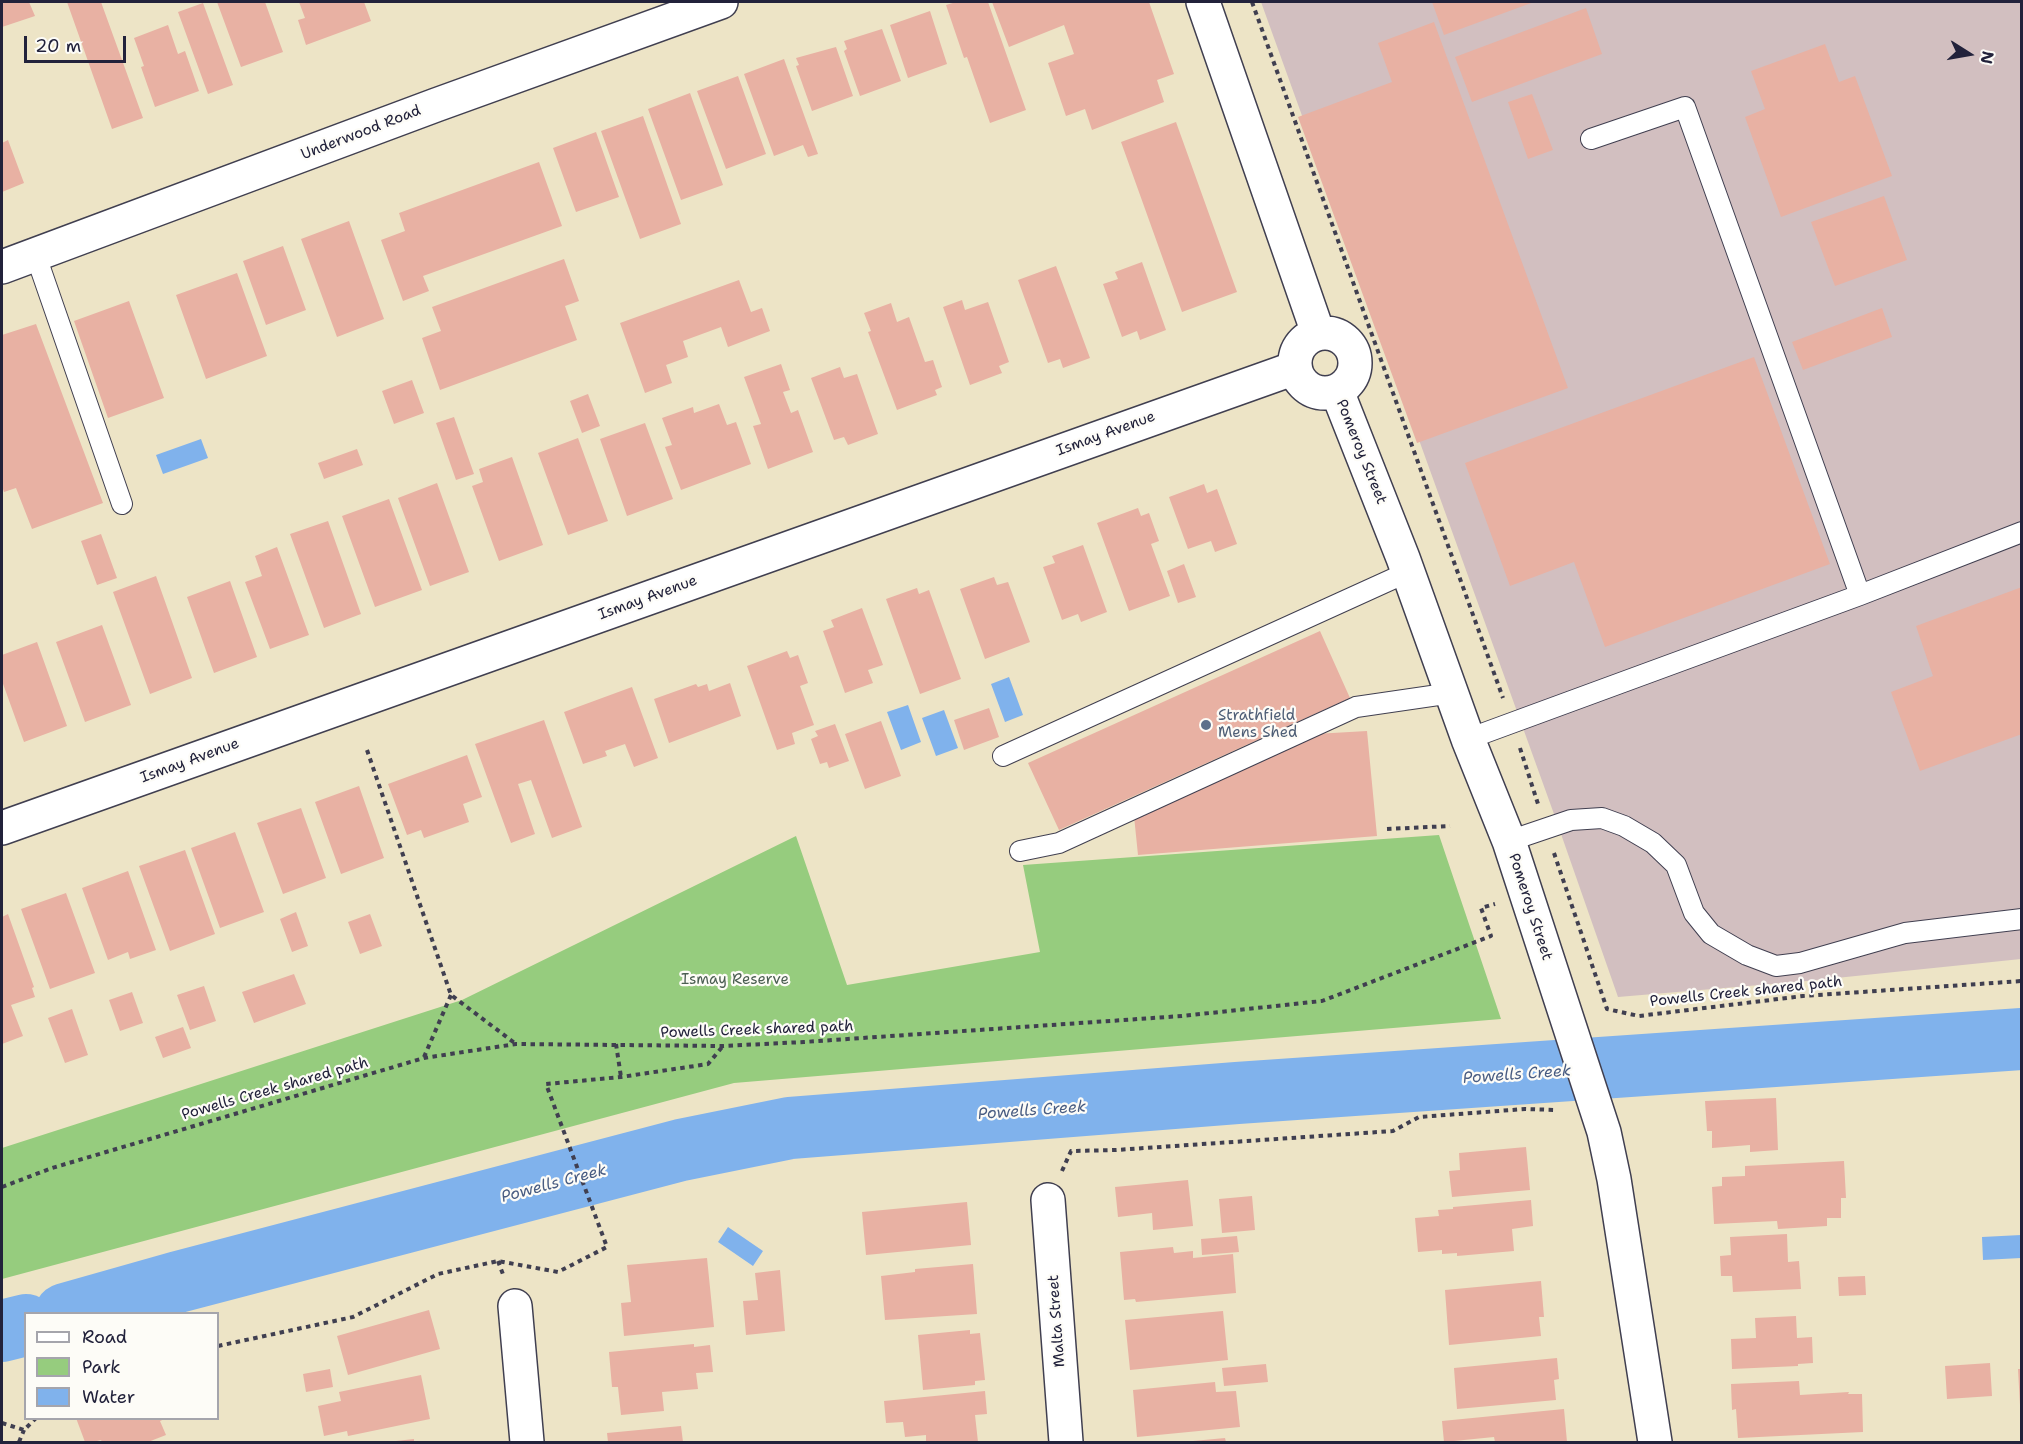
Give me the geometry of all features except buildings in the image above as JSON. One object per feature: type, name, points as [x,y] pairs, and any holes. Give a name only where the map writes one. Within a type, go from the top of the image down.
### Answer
[{"type":"main road","name":"Underwood Road","points":[[2,267],[436,105],[721,2]]},
{"type":"main road","points":[[1203,2],[1317,333]]},
{"type":"main road","points":[[1317,333],[1337,334],[1352,348],[1356,358],[1356,368],[1346,386],[1326,393],[1316,392],[1306,387],[1299,379],[1295,368],[1298,351],[1309,337],[1317,333]]},
{"type":"main road","name":"Ismay Avenue","points":[[2,828],[1295,368]]},
{"type":"main road","name":"Pomeroy Street","points":[[1337,391],[1408,572],[1468,739],[1509,841],[1596,1105],[1614,1179],[1655,1443]]},
{"type":"main road","name":"Malta Street","points":[[1047,1200],[1066,1443]]},
{"type":"main road","points":[[515,1306],[527,1443]]},
{"type":"lane","points":[[1591,139],[1685,107],[1860,595]]},
{"type":"lane","points":[[36,256],[122,504]]},
{"type":"lane","points":[[1468,739],[1860,595],[2022,532]]},
{"type":"lane","points":[[1003,756],[1408,572]]},
{"type":"lane","points":[[1020,851],[1059,843],[1356,707],[1452,693]]},
{"type":"lane","points":[[1509,841],[1571,820],[1602,818],[1624,826],[1653,843],[1676,865],[1694,913],[1711,934],[1747,955],[1776,966],[1800,963],[1905,933],[2022,919]]},
{"type":"path","points":[[1252,2],[1512,724]]},
{"type":"path","points":[[367,750],[451,995],[516,1044]]},
{"type":"path","points":[[1387,829],[1450,826]]},
{"type":"path","name":"Powells Creek shared path","points":[[1564,883],[1607,1009],[1639,1016],[1803,996],[2022,981]]},
{"type":"path","name":"Powells Creek shared path","points":[[2,1187],[52,1168],[424,1058],[516,1044],[723,1046],[828,1041],[1182,1016],[1322,1001],[1491,936],[1481,909]]},
{"type":"path","points":[[424,1058],[451,995]]},
{"type":"path","points":[[616,1044],[621,1077]]},
{"type":"path","points":[[219,1346],[353,1317],[438,1274],[498,1261],[558,1272],[607,1247],[546,1084],[621,1077],[708,1064],[723,1046]]},
{"type":"path","points":[[1047,1200],[1071,1151],[1393,1131],[1419,1117],[1525,1109],[1557,1110]]},
{"type":"path","points":[[19,1443],[24,1430],[35,1420]]},
{"type":"path","points":[[2,1423],[24,1430]]},
{"type":"shaded area","points":[[1261,2],[2021,2],[2021,959],[1807,981],[1618,997]]},
{"type":"green space","name":"Ismay Reserve","points":[[1439,835],[1501,1019],[734,1083],[2,1279],[2,1148],[462,1000],[796,836],[847,985],[1040,952],[1023,865]]},
{"type":"water","points":[[201,439],[208,458],[163,474],[156,455]]},
{"type":"water","points":[[1009,677],[1023,715],[1005,722],[991,684]]},
{"type":"water","points":[[908,705],[921,742],[901,750],[887,712]]},
{"type":"water","points":[[944,710],[958,748],[936,756],[922,718]]},
{"type":"water","points":[[728,1227],[763,1251],[753,1266],[718,1242]]},
{"type":"water","points":[[2021,1235],[2021,1258],[1983,1260],[1982,1237]]},
{"type":"waterway","name":"Powells Creek","points":[[72,1312],[681,1150],[790,1128],[1237,1093],[2022,1039]]},
{"type":"waterway","name":"Powells Creek","points":[[2,1331],[24,1326]]},
{"type":"place","name":"Strathfield Mens Shed","points":[[1206,725]]}]
